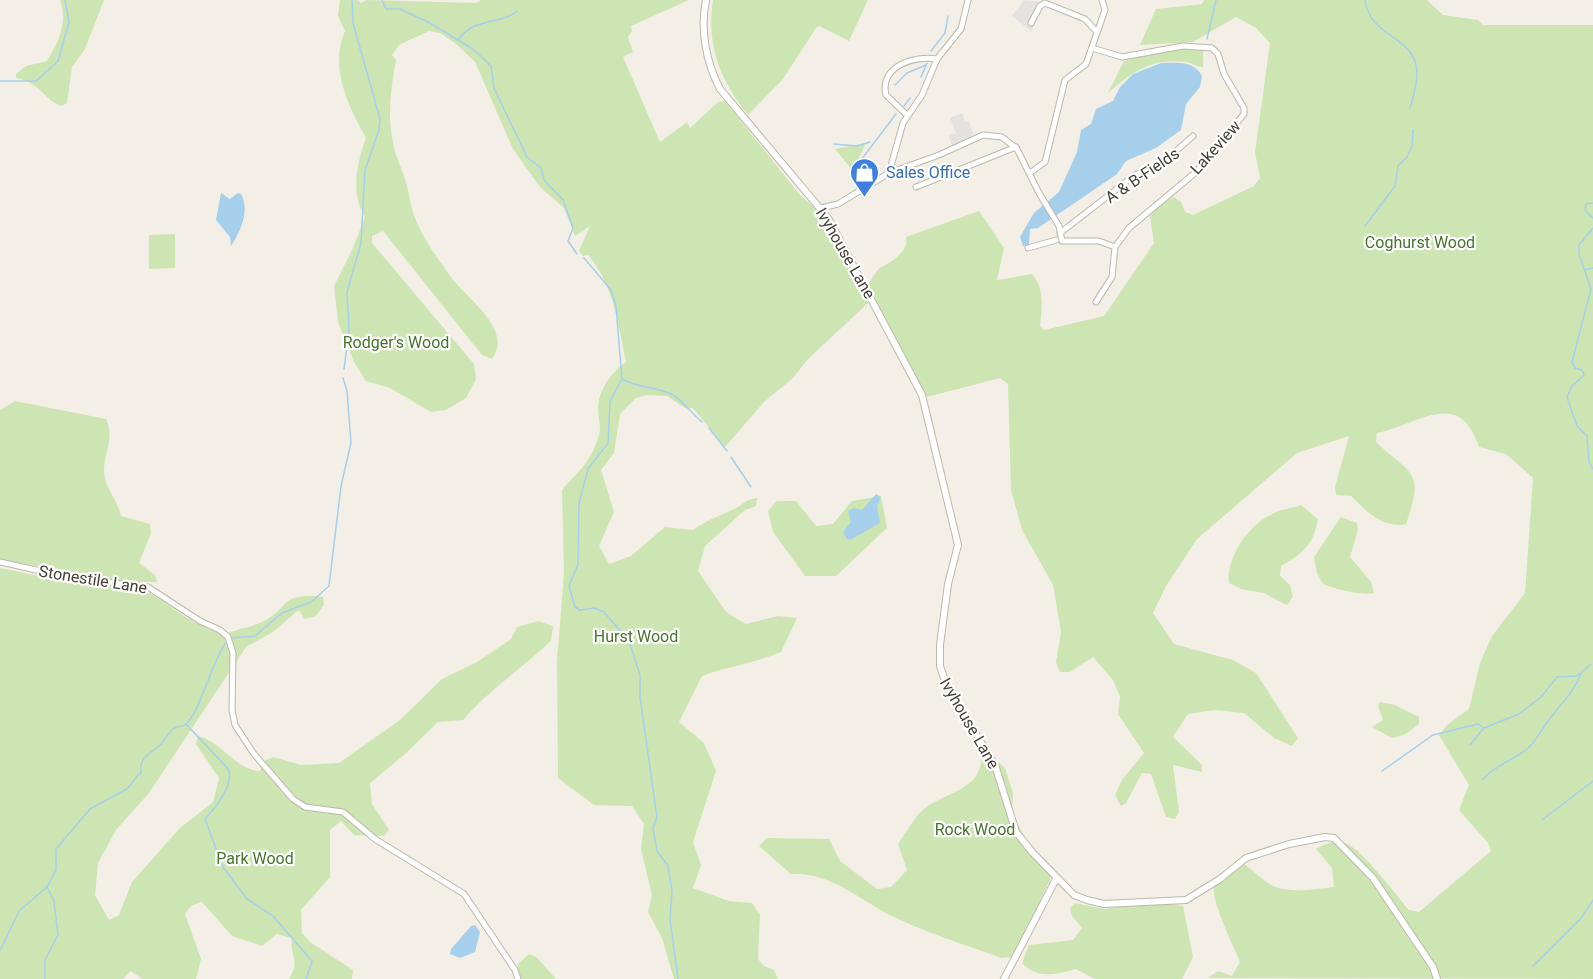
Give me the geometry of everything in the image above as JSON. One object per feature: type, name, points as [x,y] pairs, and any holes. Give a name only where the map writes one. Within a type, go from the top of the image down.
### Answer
[{"type":"street","name":"Ivyhouse Lane","points":[[706,0],[705,42],[720,89],[790,176],[821,207],[905,359],[925,402],[958,545],[945,604],[939,655],[941,672],[947,687],[996,765],[1016,832],[1056,879],[1074,895],[1104,904],[1186,900],[1253,855],[1289,844],[1325,837],[1334,838],[1373,878],[1433,967],[1437,979]]},
{"type":"street","points":[[889,172],[907,115],[922,95],[937,59],[961,28],[968,0]]},
{"type":"street","points":[[1030,174],[1045,162],[1065,80],[1086,64],[1105,10],[1102,0]]},
{"type":"street","points":[[1031,23],[1040,6],[1045,3],[1085,19],[1096,31]]},
{"type":"street","name":"Lakeview","points":[[1092,48],[1122,57],[1183,46],[1212,48],[1218,54],[1222,70],[1239,99],[1244,114],[1196,172],[1129,228],[1115,247]]},
{"type":"street","points":[[907,115],[886,95],[885,86],[895,68],[908,60],[925,57],[937,59]]},
{"type":"street","points":[[821,207],[838,204],[889,172],[939,155],[982,135],[1002,137],[1016,147],[1060,228],[1065,242],[1099,241],[1115,247],[1112,277],[1096,302]]},
{"type":"street","name":"A & B-Fields","points":[[1060,233],[1135,175],[1159,166],[1193,136]]},
{"type":"street","points":[[916,187],[1016,147]]},
{"type":"street","points":[[828,218],[838,204]]},
{"type":"street","points":[[1028,248],[1056,240]]},
{"type":"street","name":"Stonestile Lane","points":[[0,562],[72,578],[148,587],[200,621],[220,630],[228,637],[233,653],[232,710],[235,725],[254,754],[293,799],[305,807],[343,812],[375,839],[464,894],[515,970],[518,979]]},
{"type":"street","points":[[1004,979],[1056,879]]},
{"type":"green space","points":[[60,0],[104,0],[85,49],[72,67],[67,103],[62,106],[56,104],[32,84],[16,78],[16,74],[26,66],[47,61],[51,54],[63,24]]},
{"type":"green space","points":[[340,0],[358,0],[361,3],[366,0],[476,3],[481,0],[689,0],[631,26],[632,31],[628,37],[633,52],[623,57],[660,142],[687,122],[690,128],[718,102],[725,101],[800,195],[820,213],[868,303],[808,359],[793,378],[764,402],[725,447],[693,408],[685,408],[667,396],[647,395],[636,398],[620,414],[614,453],[601,470],[614,512],[599,546],[609,564],[631,556],[665,527],[693,530],[746,501],[757,498],[756,506],[745,510],[705,546],[698,571],[726,612],[746,624],[778,616],[797,618],[781,652],[702,676],[679,722],[704,743],[716,771],[693,842],[701,865],[693,888],[729,901],[752,903],[760,914],[758,959],[764,966],[774,970],[778,979],[674,979],[662,938],[648,912],[652,895],[641,849],[644,824],[632,806],[594,805],[558,778],[557,661],[564,573],[562,490],[582,468],[594,450],[600,432],[598,409],[600,395],[611,376],[626,362],[614,306],[604,279],[588,255],[583,256],[579,251],[590,226],[575,236],[564,208],[540,187],[513,149],[475,62],[455,43],[440,33],[429,31],[399,45],[392,55],[396,60],[391,91],[390,122],[394,147],[407,185],[412,209],[423,235],[437,258],[492,324],[497,336],[497,347],[492,359],[482,355],[383,231],[372,236],[372,243],[474,364],[476,379],[466,398],[446,410],[431,412],[390,388],[366,381],[354,362],[338,322],[334,286],[365,217],[360,208],[356,178],[366,138],[347,99],[340,72],[339,59],[345,31],[338,16]]},
{"type":"green space","points":[[713,0],[868,0],[849,41],[819,26],[816,28],[783,79],[748,115],[730,89],[717,61],[712,32]]},
{"type":"green space","name":"Coghurst Wood","points":[[1204,0],[1427,0],[1443,15],[1478,20],[1483,25],[1593,25],[1593,979],[1208,978],[1218,971],[1232,976],[1240,962],[1219,912],[1214,892],[1214,885],[1218,877],[1238,861],[1275,887],[1300,890],[1334,887],[1332,868],[1316,849],[1329,843],[1344,843],[1351,846],[1368,862],[1409,910],[1419,912],[1491,851],[1488,843],[1459,810],[1469,785],[1439,735],[1447,725],[1469,709],[1480,663],[1492,636],[1525,593],[1533,478],[1506,454],[1479,447],[1471,429],[1461,418],[1449,414],[1437,414],[1377,433],[1376,442],[1406,469],[1414,483],[1412,506],[1406,524],[1398,525],[1382,521],[1351,496],[1336,495],[1335,487],[1349,436],[1297,453],[1197,539],[1166,586],[1153,613],[1174,644],[1233,660],[1256,673],[1298,738],[1292,746],[1274,738],[1244,713],[1214,710],[1188,714],[1173,737],[1202,765],[1202,772],[1173,765],[1179,812],[1175,819],[1166,817],[1151,774],[1142,773],[1126,803],[1121,806],[1115,795],[1122,780],[1144,753],[1118,714],[1120,697],[1113,680],[1093,657],[1070,672],[1060,672],[1056,662],[1061,632],[1053,585],[1022,530],[1011,490],[1008,384],[1000,378],[927,397],[868,284],[878,269],[894,260],[902,252],[906,237],[979,211],[1004,248],[997,280],[1032,274],[1041,292],[1040,326],[1044,330],[1104,316],[1154,243],[1150,216],[1162,202],[1174,197],[1181,202],[1185,212],[1193,215],[1254,186],[1260,178],[1255,152],[1270,43],[1256,28],[1236,17],[1193,42],[1140,45],[1156,9],[1202,4]]},
{"type":"green space","points":[[1168,47],[1203,49],[1203,67],[1187,62],[1162,62],[1134,73],[1108,93],[1124,61]]},
{"type":"green space","points":[[866,143],[853,171],[835,149]]},
{"type":"green space","points":[[175,234],[175,268],[149,269],[149,235]]},
{"type":"green space","name":"Park Wood","points":[[15,401],[106,419],[109,438],[104,471],[107,483],[121,516],[150,524],[151,533],[139,563],[155,575],[157,582],[135,582],[132,588],[155,596],[189,619],[222,636],[262,622],[292,599],[309,596],[323,597],[324,605],[316,616],[304,619],[300,611],[296,612],[273,632],[246,647],[149,793],[116,830],[98,863],[95,895],[109,920],[119,915],[132,882],[180,828],[213,802],[219,778],[196,744],[198,736],[252,770],[260,771],[264,761],[273,757],[301,765],[339,763],[400,720],[442,679],[477,662],[511,639],[517,627],[538,621],[553,626],[551,641],[463,720],[438,722],[404,755],[370,783],[372,804],[389,830],[384,836],[354,835],[341,821],[330,830],[330,877],[301,910],[302,933],[310,942],[353,970],[352,979],[289,979],[294,967],[292,938],[277,934],[262,946],[232,936],[202,902],[192,905],[185,914],[201,959],[196,979],[142,979],[131,971],[123,979],[0,979],[0,568],[69,582],[111,585],[109,578],[13,562],[0,566],[0,410]]},
{"type":"green space","points":[[881,496],[887,528],[836,576],[805,576],[773,532],[768,511],[777,501],[796,501],[816,526],[833,524],[852,501]]},
{"type":"green space","points":[[1301,505],[1318,519],[1313,536],[1306,548],[1281,566],[1280,576],[1290,585],[1293,597],[1287,605],[1264,593],[1241,589],[1229,583],[1231,562],[1248,532],[1274,513]]},
{"type":"green space","points":[[1341,517],[1357,523],[1358,530],[1350,557],[1371,582],[1374,593],[1356,593],[1328,586],[1323,584],[1317,573],[1314,557]]},
{"type":"green space","points":[[1380,702],[1395,705],[1419,717],[1419,724],[1404,735],[1392,738],[1372,727],[1383,720],[1378,706]]},
{"type":"green space","name":"Rock Wood","points":[[985,750],[1005,768],[1013,793],[1012,812],[1026,840],[1052,868],[1050,880],[1013,957],[1001,958],[915,927],[830,881],[805,874],[791,874],[759,846],[767,838],[829,839],[840,861],[877,889],[891,887],[907,870],[898,844],[910,825],[924,809],[970,782],[976,775],[980,766],[981,754]]},
{"type":"green space","points":[[1075,903],[1105,909],[1131,904],[1168,903],[1183,906],[1193,957],[1182,979],[1095,979],[1076,969],[1062,973],[1040,974],[1028,968],[1022,963],[1029,945],[1073,940],[1082,928],[1072,916],[1070,908]]},
{"type":"green space","points":[[529,954],[536,957],[556,979],[516,979],[518,964]]},
{"type":"shaded area","points":[[1024,0],[1046,2],[1031,31],[1012,16]]},
{"type":"shaded area","points":[[962,113],[965,122],[969,121],[973,133],[969,140],[952,146],[949,136],[956,133],[950,118]]},
{"type":"water","points":[[1161,63],[1189,65],[1202,76],[1200,87],[1186,104],[1181,130],[1156,148],[1126,161],[1117,174],[1038,228],[1030,229],[1029,245],[1023,246],[1020,237],[1034,213],[1059,192],[1077,152],[1081,130],[1091,124],[1096,109],[1113,101],[1120,87],[1133,74]]},
{"type":"water","points":[[221,193],[230,199],[238,193],[244,200],[243,220],[231,246],[230,237],[216,220]]},
{"type":"water","points":[[876,494],[881,497],[877,506],[880,523],[850,540],[847,539],[843,532],[851,522],[848,511],[854,508],[862,510]]},
{"type":"water","points":[[475,925],[480,932],[475,952],[460,958],[450,954],[451,949],[471,926]]},
{"type":"waterway","points":[[0,81],[36,81],[58,61],[69,22],[65,0]]},
{"type":"waterway","points":[[344,369],[349,330],[347,292],[361,243],[365,170],[379,130],[380,119],[353,23],[352,0]]},
{"type":"waterway","points":[[382,0],[386,9],[400,9],[428,22],[473,49],[491,66],[494,88],[527,157],[541,168],[544,180],[563,200],[573,228],[568,241],[577,254]]},
{"type":"waterway","points":[[1207,39],[1216,0]]},
{"type":"waterway","points":[[1365,0],[1373,20],[1403,45],[1415,61],[1417,78],[1410,108]]},
{"type":"waterway","points":[[459,39],[472,27],[503,18],[517,11]]},
{"type":"waterway","points":[[931,51],[945,33],[948,16]]},
{"type":"waterway","points":[[921,77],[927,63]]},
{"type":"waterway","points":[[895,85],[907,73],[926,65]]},
{"type":"waterway","points":[[904,106],[910,98]]},
{"type":"waterway","points":[[861,160],[896,114]]},
{"type":"waterway","points":[[1365,226],[1395,186],[1398,166],[1407,157],[1412,146],[1413,130]]},
{"type":"waterway","points":[[834,144],[857,146],[870,142]]},
{"type":"waterway","points":[[1593,203],[1586,204],[1585,210],[1593,218]]},
{"type":"waterway","points":[[1593,228],[1579,245],[1579,254],[1591,289],[1572,362],[1575,368],[1582,370],[1584,375],[1572,386],[1567,397],[1577,426],[1587,436],[1589,462],[1593,469]]},
{"type":"waterway","points":[[584,258],[611,290],[616,306],[622,379],[610,401],[608,443],[588,469],[579,503],[578,564],[569,586],[575,607],[580,610],[594,608],[604,612],[629,641],[640,675],[640,697],[657,817],[653,828],[657,851],[668,866],[672,891],[670,919],[678,979]]},
{"type":"waterway","points":[[1585,270],[1593,268]]},
{"type":"waterway","points":[[233,638],[255,636],[282,613],[311,602],[329,586],[341,486],[351,443],[347,391],[343,378]]},
{"type":"waterway","points":[[622,379],[671,394],[702,422]]},
{"type":"waterway","points":[[709,428],[727,451]]},
{"type":"waterway","points":[[731,457],[751,487]]},
{"type":"waterway","points":[[0,951],[19,911],[47,887],[56,870],[56,849],[90,809],[127,789],[141,772],[142,762],[146,756],[161,744],[173,729],[184,725],[191,718],[225,644]]},
{"type":"waterway","points":[[1382,771],[1433,735],[1478,724],[1484,728],[1519,714],[1541,697],[1557,677],[1577,676],[1591,664]]},
{"type":"waterway","points":[[1482,780],[1532,744],[1573,689],[1581,674]]},
{"type":"waterway","points":[[186,724],[229,770],[230,776],[226,790],[205,819],[223,867],[247,899],[273,916],[312,961],[306,979]]},
{"type":"waterway","points":[[1470,745],[1484,728]]},
{"type":"waterway","points":[[1542,820],[1593,781]]},
{"type":"waterway","points":[[45,979],[45,960],[58,935],[54,901],[47,887]]},
{"type":"waterway","points":[[1533,966],[1582,917],[1593,900]]},
{"type":"place","name":"Sales Office","points":[[865,198]]},
{"type":"park label","name":"Rodger's Wood","points":[[396,342]]},
{"type":"park label","name":"Hurst Wood","points":[[636,636]]}]
